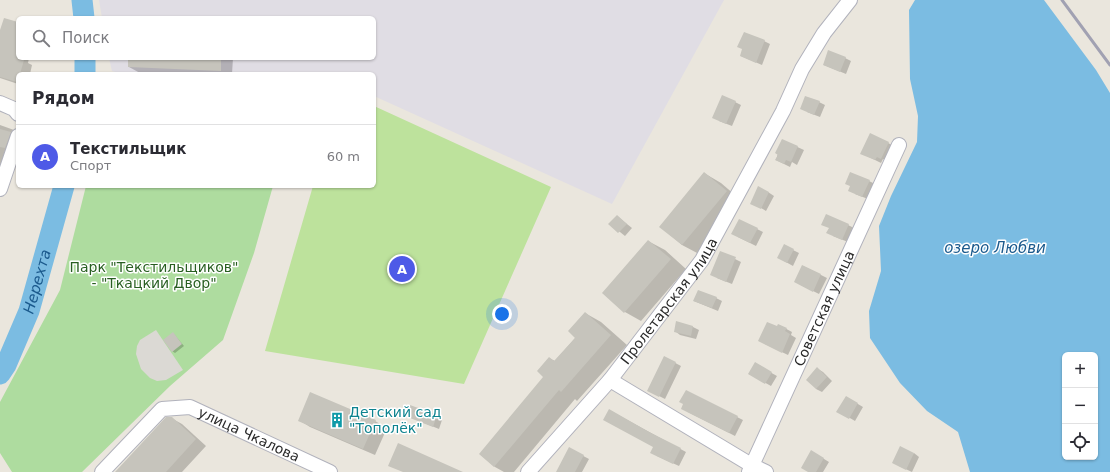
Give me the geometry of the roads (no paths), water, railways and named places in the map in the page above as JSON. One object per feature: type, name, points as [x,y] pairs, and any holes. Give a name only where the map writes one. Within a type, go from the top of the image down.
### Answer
[{"type":"street","name":"Пролетарская улица","points":[[528,472],[610,380],[702,260],[783,111],[802,68],[824,33],[850,0]]},
{"type":"street","points":[[0,103],[14,109],[16,112]]},
{"type":"street","points":[[0,189],[16,142]]},
{"type":"street","name":"Советская улица","points":[[751,469],[899,145]]},
{"type":"street","points":[[610,380],[751,469],[766,472]]},
{"type":"street","name":"улица Чкалова","points":[[102,472],[162,409],[190,407],[330,472]]},
{"type":"water","name":"озеро Любви","points":[[915,0],[1044,0],[1096,70],[1110,93],[1110,472],[970,472],[958,432],[927,411],[900,383],[870,338],[869,311],[881,271],[879,226],[891,196],[917,142],[918,116],[910,79],[909,10]]},
{"type":"waterway","name":"Нерехта","points":[[82,0],[84,16]]},
{"type":"waterway","name":"Нерехта","points":[[85,60],[85,72]]},
{"type":"waterway","name":"Нерехта","points":[[0,374],[6,365],[29,311],[63,188]]},
{"type":"railway","points":[[1062,0],[1110,65]]},
{"type":"place","name":"Текстильщик","points":[[402,269]]},
{"type":"place","name":"Детский сад \"Тополёк\"","points":[[337,420]]},
{"type":"park label","name":"Парк \"Текстильщиков\" - \"Ткацкий Двор\"","points":[[154,276]]}]
